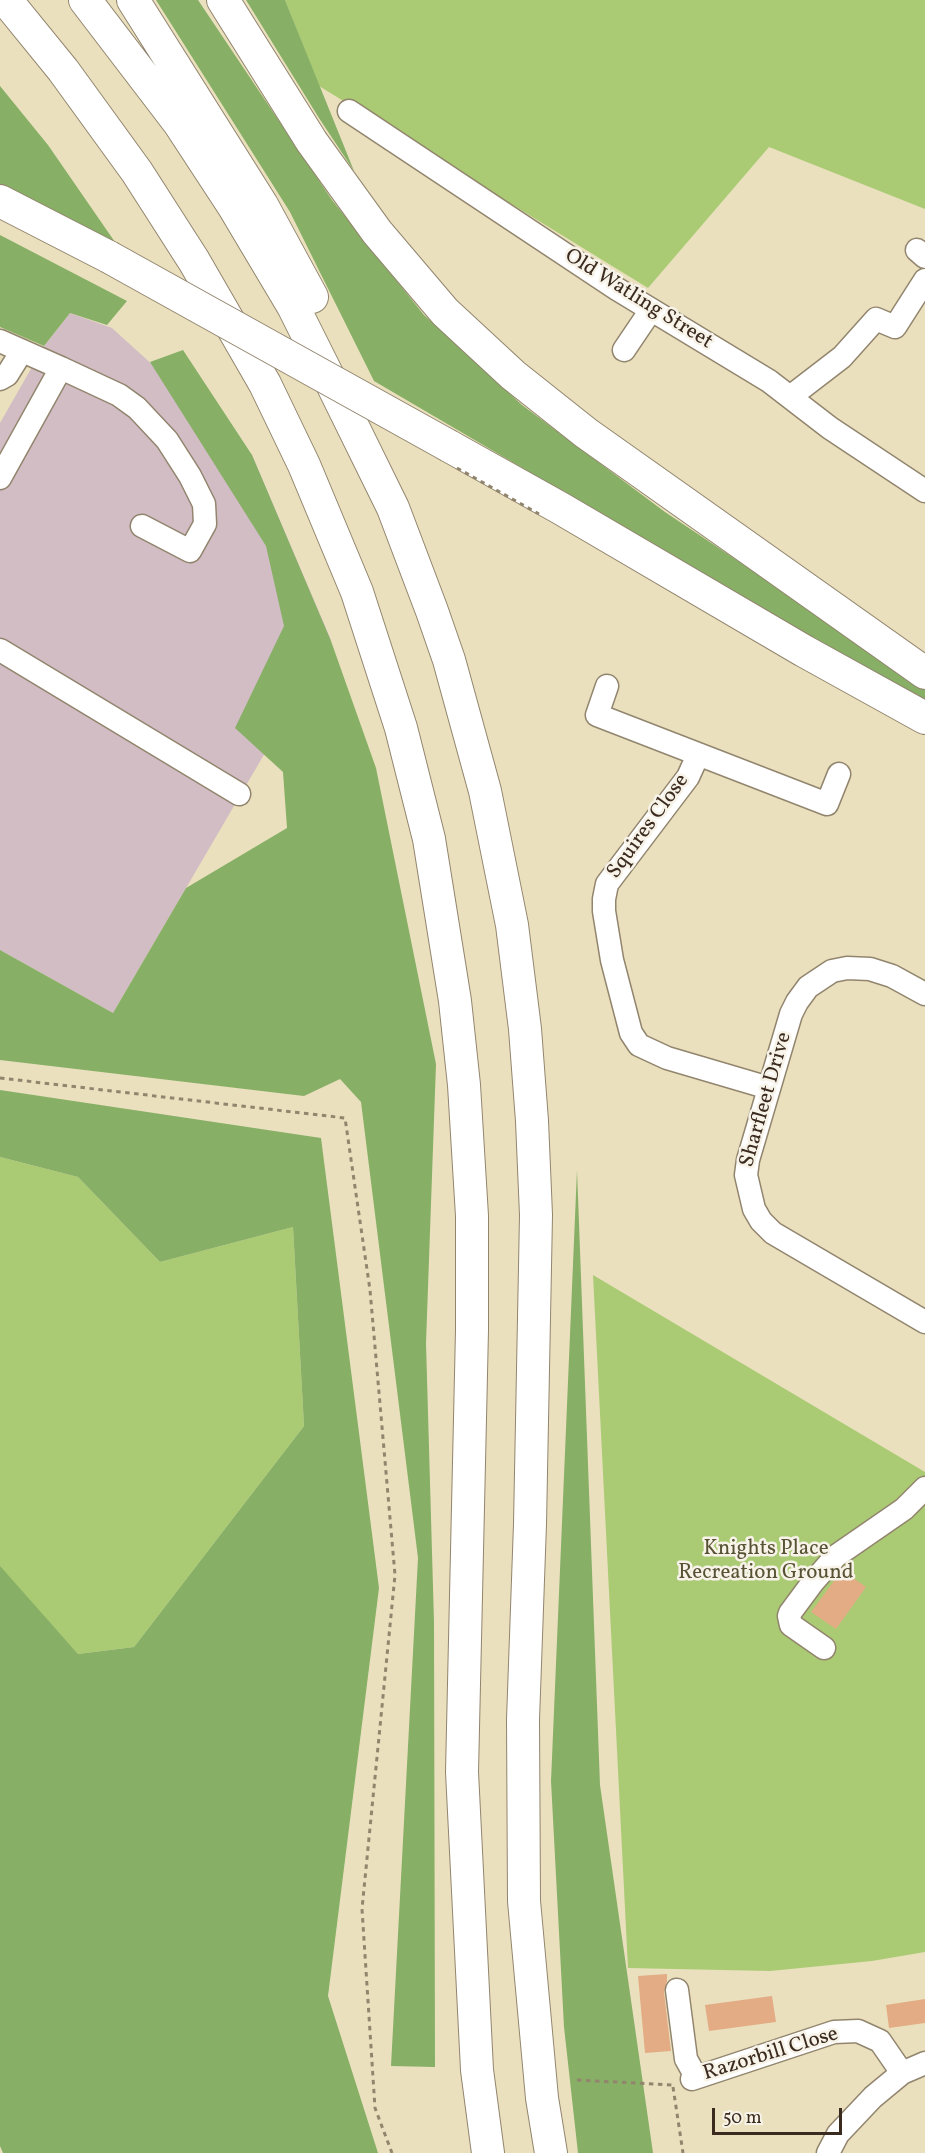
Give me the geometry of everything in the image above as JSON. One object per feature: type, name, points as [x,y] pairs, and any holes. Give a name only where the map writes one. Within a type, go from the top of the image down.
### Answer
[{"type":"highway","points":[[6,0],[63,70],[137,172],[185,246],[265,384],[304,465],[357,592],[401,728],[429,839],[455,1000],[464,1085],[471,1194],[472,1330],[462,1772],[477,2070],[488,2153]]},
{"type":"highway","points":[[86,0],[179,123],[264,256],[323,366],[393,508],[449,660],[485,791],[512,925],[525,1029],[532,1121],[536,1215],[531,1513],[523,1720],[524,1901],[542,2098],[551,2153]]},
{"type":"highway","points":[[133,0],[262,205],[326,324],[389,458],[393,508]]},
{"type":"highway","points":[[223,0],[312,142],[377,232],[445,312],[513,375],[586,433],[925,672]]},
{"type":"highway","points":[[0,201],[109,257],[560,507],[794,645],[925,718]]},
{"type":"street","name":"Old Watling Street","points":[[349,111],[617,289],[769,381],[830,428],[925,491]]},
{"type":"street","points":[[790,397],[842,357],[876,319],[895,327],[925,280]]},
{"type":"street","points":[[624,350],[651,310]]},
{"type":"street","points":[[0,341],[119,395],[137,408],[167,441],[190,476],[205,507],[205,524],[190,551],[142,526]]},
{"type":"street","points":[[0,380],[8,374],[22,351]]},
{"type":"street","points":[[0,478],[61,368]]},
{"type":"street","points":[[0,650],[238,794]]},
{"type":"street","name":"Squires Close","points":[[607,686],[597,715],[827,804],[839,774]]},
{"type":"street","name":"Squires Close","points":[[698,755],[688,777],[607,884],[604,894],[604,911],[612,960],[631,1033],[639,1045],[667,1058],[770,1088]]},
{"type":"street","name":"Sharfleet Drive","points":[[925,994],[892,976],[870,969],[847,968],[826,974],[808,987],[794,1008],[746,1168],[752,1204],[758,1216],[778,1237],[925,1322]]},
{"type":"street","points":[[824,1648],[791,1624],[790,1613],[836,1556],[904,1509],[925,1488]]},
{"type":"street","points":[[677,1990],[687,2081]]},
{"type":"street","name":"Razorbill Close","points":[[687,2081],[834,2032],[858,2031],[880,2041],[902,2073]]},
{"type":"street","points":[[828,2153],[838,2134],[873,2097],[902,2073],[925,2063]]},
{"type":"path","points":[[0,1078],[345,1118],[370,1290],[395,1575],[362,1908],[375,2108],[392,2153]]},
{"type":"path","points":[[577,2080],[687,2081],[683,2153]]},
{"type":"shaded area","points":[[70,313],[112,328],[252,455],[331,640],[113,1013],[0,950],[0,423],[44,346]]},
{"type":"green space","points":[[156,0],[198,0],[332,200],[424,315],[522,405],[665,512],[847,634],[925,690],[925,704],[374,381],[290,212]]},
{"type":"green space","points":[[246,0],[285,0],[354,171],[319,118]]},
{"type":"green space","points":[[285,0],[925,0],[925,209],[769,147],[648,288],[319,86]]},
{"type":"green space","points":[[0,86],[48,145],[117,245],[0,188]]},
{"type":"green space","points":[[0,235],[127,301],[107,325],[70,313],[44,346],[0,327]]},
{"type":"green space","points":[[183,350],[252,455],[331,641],[376,768],[436,1064],[426,1343],[434,1622],[435,2067],[391,2066],[418,1558],[361,1102],[340,1079],[304,1096],[0,1060],[0,950],[113,1013],[186,888],[287,828],[283,772],[235,728],[284,626],[266,546],[150,362]]},
{"type":"green space","points":[[0,1090],[321,1138],[379,1588],[328,1996],[378,2153],[3,2153],[0,2146],[0,1566],[78,1654],[134,1647],[304,1426],[293,1227],[160,1262],[78,1177],[0,1157]]},
{"type":"green space","points":[[0,1157],[78,1177],[160,1262],[293,1227],[304,1426],[134,1647],[78,1654],[0,1569]]},
{"type":"green space","points":[[577,1170],[600,1785],[653,2153],[578,2153],[564,2027],[551,1781]]},
{"type":"green space","name":"Knights Place Recreation Ground","points":[[593,1275],[925,1472],[925,1952],[872,1961],[770,1971],[628,1968]]},
{"type":"building","points":[[842,1570],[866,1587],[836,1629],[811,1612]]},
{"type":"building","points":[[667,1974],[664,1992],[671,2051],[645,2053],[638,1976]]},
{"type":"building","points":[[772,1996],[776,2022],[709,2031],[705,2005]]},
{"type":"building","points":[[925,1999],[925,2023],[889,2028],[886,2005]]}]
